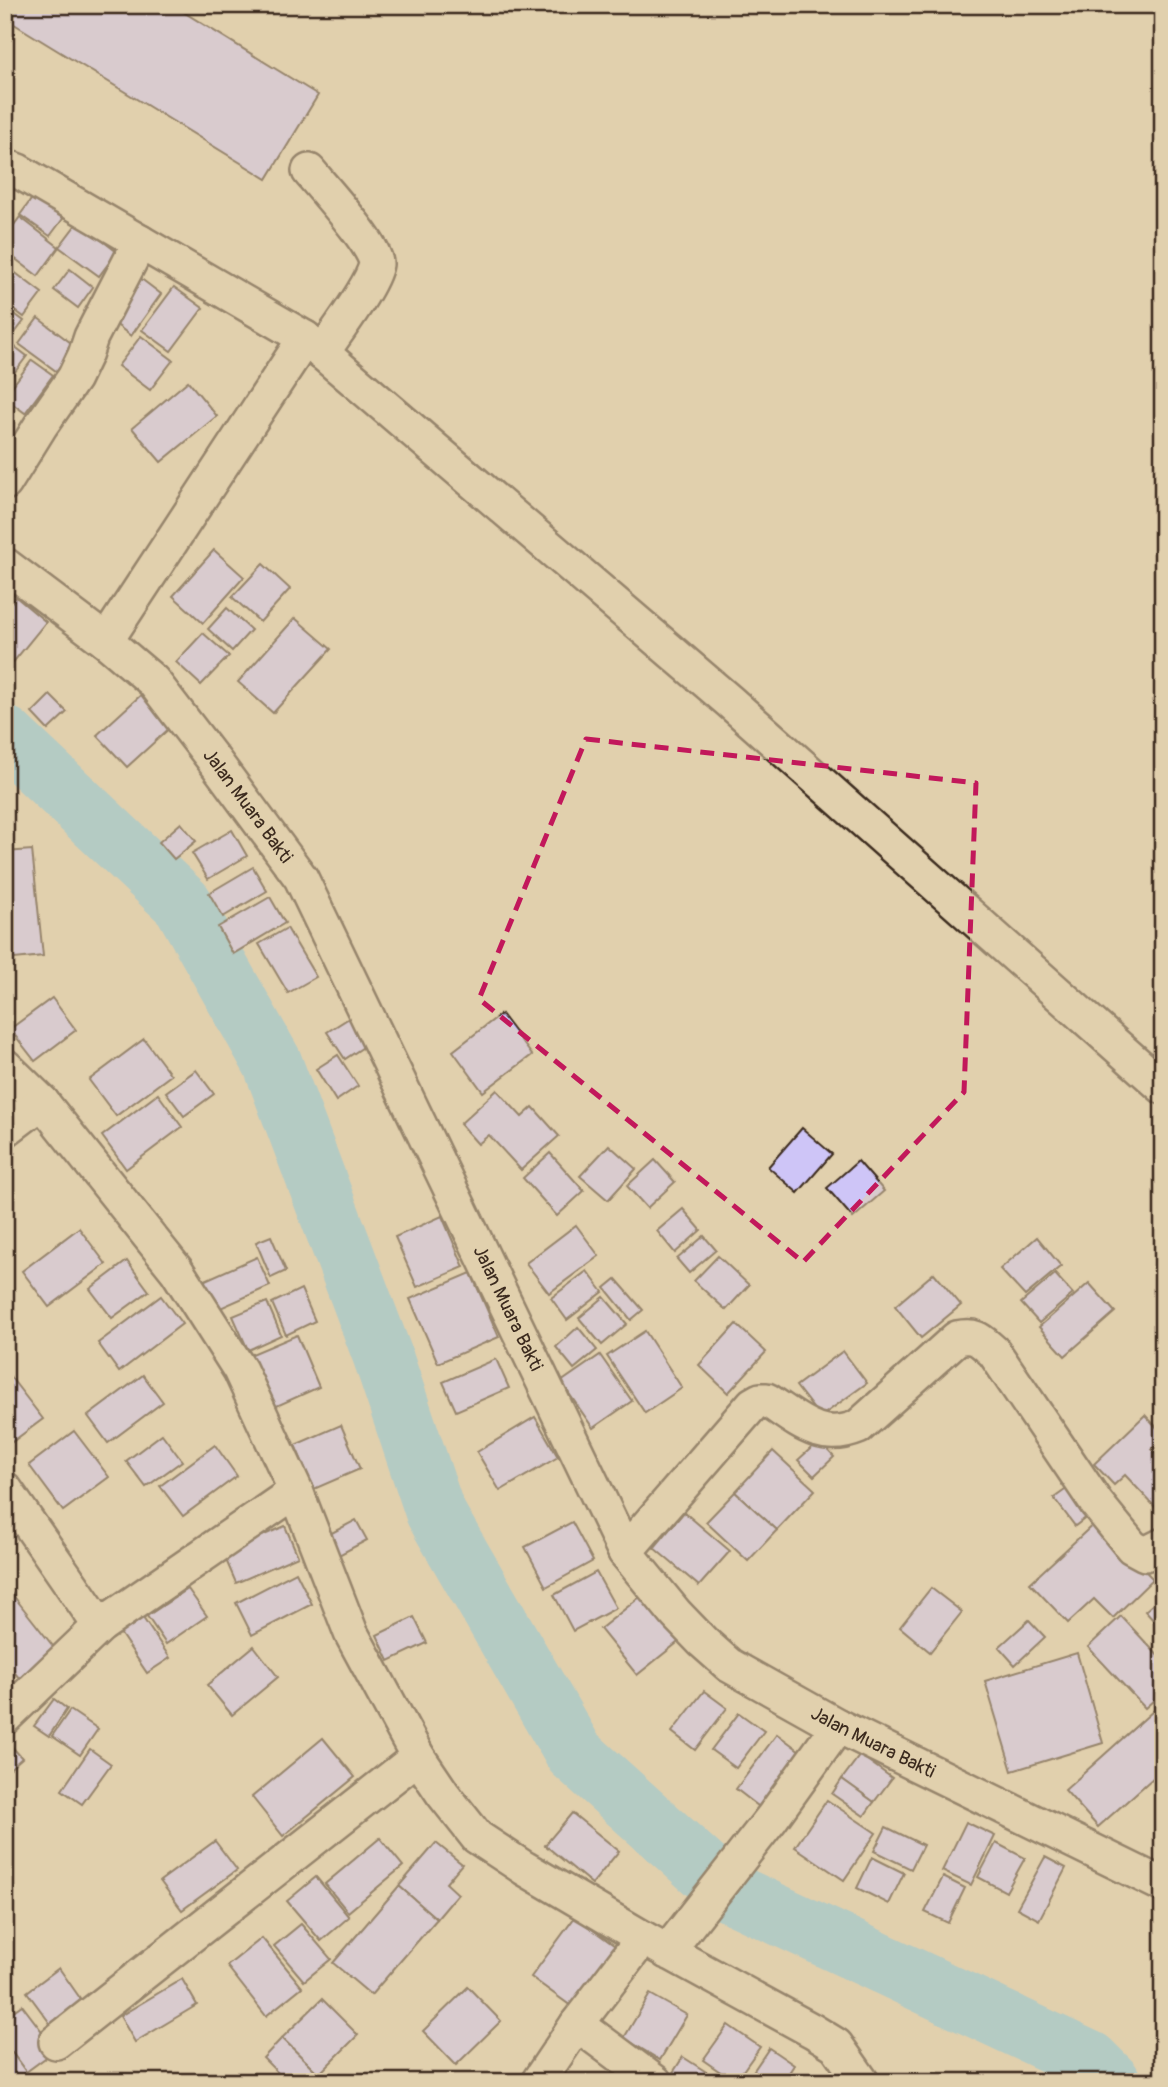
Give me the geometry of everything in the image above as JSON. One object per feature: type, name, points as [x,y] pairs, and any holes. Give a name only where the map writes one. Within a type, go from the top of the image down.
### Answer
[{"type":"street","points":[[106,641],[314,346],[372,277],[376,261],[373,252],[309,171]]},
{"type":"street","points":[[9,176],[140,242],[314,346],[729,701],[1163,1087]]},
{"type":"street","points":[[5,483],[74,378],[91,337],[140,242]]},
{"type":"street","name":"Jalan Muara Bakti","points":[[5,565],[106,641],[153,681],[301,878],[625,1552],[676,1614],[729,1665],[838,1726],[1163,1885]]},
{"type":"street","points":[[5,1066],[42,1102],[177,1271],[240,1370],[296,1491],[351,1633],[418,1757],[477,1837],[524,1868],[655,1945],[836,2045],[862,2082]]},
{"type":"street","points":[[5,1130],[42,1102]]},
{"type":"street","points":[[625,1552],[752,1404],[767,1400],[817,1430],[844,1433],[858,1427],[957,1338],[969,1336],[978,1338],[994,1352],[1097,1504],[1132,1547],[1145,1554],[1163,1545]]},
{"type":"street","points":[[5,1489],[100,1626]]},
{"type":"street","points":[[5,1717],[100,1626],[296,1491]]},
{"type":"street","points":[[538,2082],[577,2024],[655,1945],[702,1909],[838,1726]]},
{"type":"street","points":[[56,2042],[418,1757]]},
{"type":"street","points":[[577,2024],[655,2082]]},
{"type":"highlighted area","points":[[586,739],[976,783],[964,1092],[803,1262],[479,999]]},
{"type":"building","points":[[15,5],[172,5],[318,95],[267,179],[6,19]]},
{"type":"building","points":[[39,189],[68,212],[50,236],[20,215]]},
{"type":"building","points":[[20,217],[59,247],[38,276],[5,251],[5,237]]},
{"type":"building","points":[[78,222],[117,252],[99,276],[59,247]]},
{"type":"building","points":[[5,265],[42,293],[24,317],[5,303]]},
{"type":"building","points":[[70,269],[93,287],[78,308],[54,290]]},
{"type":"building","points":[[140,278],[161,294],[131,336],[109,319]]},
{"type":"building","points":[[174,287],[203,308],[171,351],[142,330]]},
{"type":"building","points":[[5,307],[24,321],[5,346]]},
{"type":"building","points":[[38,318],[75,346],[56,371],[19,344]]},
{"type":"building","points":[[141,336],[173,360],[150,390],[118,366]]},
{"type":"building","points":[[14,346],[27,356],[5,385],[5,357]]},
{"type":"building","points":[[32,360],[53,375],[25,413],[5,396]]},
{"type":"building","points":[[188,381],[217,416],[161,462],[132,428]]},
{"type":"building","points":[[214,550],[244,577],[203,623],[173,596]]},
{"type":"building","points":[[263,564],[290,589],[260,622],[232,597]]},
{"type":"building","points":[[16,597],[46,622],[11,665],[5,661],[5,609]]},
{"type":"building","points":[[227,608],[251,630],[232,651],[208,629]]},
{"type":"building","points":[[295,618],[331,649],[273,713],[238,682]]},
{"type":"building","points":[[203,633],[229,656],[201,685],[176,662]]},
{"type":"building","points":[[142,694],[172,726],[127,767],[97,735]]},
{"type":"building","points":[[50,695],[67,712],[48,730],[32,713]]},
{"type":"building","points":[[181,823],[196,841],[174,859],[159,842]]},
{"type":"building","points":[[232,830],[247,856],[208,879],[192,853]]},
{"type":"building","points":[[32,850],[43,956],[5,960],[5,852]]},
{"type":"building","points":[[253,867],[267,891],[223,917],[209,893]]},
{"type":"building","points":[[270,897],[285,923],[233,954],[218,927]]},
{"type":"building","points":[[287,928],[316,977],[288,993],[259,944]]},
{"type":"building","points":[[52,998],[76,1030],[35,1061],[10,1029]]},
{"type":"building","points":[[501,1014],[532,1055],[483,1092],[453,1051]]},
{"type":"building","points":[[354,1015],[371,1042],[345,1059],[327,1032]]},
{"type":"building","points":[[144,1039],[171,1075],[116,1116],[89,1080]]},
{"type":"building","points":[[338,1055],[358,1086],[336,1101],[316,1069]]},
{"type":"building","points":[[196,1070],[214,1094],[184,1116],[166,1092]]},
{"type":"building","points":[[5,1084],[22,1106],[5,1118]]},
{"type":"building","points":[[497,1090],[522,1117],[533,1107],[559,1136],[521,1170],[489,1135],[478,1144],[460,1124]]},
{"type":"building","points":[[158,1094],[182,1127],[126,1169],[102,1136]]},
{"type":"building","points":[[802,1128],[832,1154],[798,1193],[768,1167]]},
{"type":"building","points":[[609,1145],[636,1169],[608,1200],[580,1176]]},
{"type":"building","points":[[550,1153],[584,1191],[557,1216],[523,1178]]},
{"type":"building","points":[[655,1160],[675,1182],[647,1208],[627,1186]]},
{"type":"building","points":[[858,1161],[884,1191],[853,1218],[827,1188]]},
{"type":"building","points":[[683,1209],[701,1230],[675,1253],[657,1231]]},
{"type":"building","points":[[442,1216],[464,1267],[417,1287],[395,1237]]},
{"type":"building","points":[[576,1225],[599,1256],[549,1293],[526,1263]]},
{"type":"building","points":[[79,1228],[106,1264],[49,1307],[22,1271]]},
{"type":"building","points":[[271,1236],[286,1271],[271,1278],[256,1242]]},
{"type":"building","points":[[704,1236],[716,1250],[689,1273],[677,1259]]},
{"type":"building","points":[[1037,1237],[1061,1266],[1025,1296],[1000,1269]]},
{"type":"building","points":[[718,1256],[749,1285],[726,1310],[694,1281]]},
{"type":"building","points":[[257,1257],[270,1286],[216,1310],[203,1281]]},
{"type":"building","points":[[127,1261],[149,1291],[112,1318],[90,1289]]},
{"type":"building","points":[[587,1271],[603,1292],[567,1320],[551,1298]]},
{"type":"building","points":[[471,1273],[499,1337],[438,1363],[410,1299]]},
{"type":"building","points":[[934,1273],[961,1305],[921,1338],[895,1306]]},
{"type":"building","points":[[1055,1274],[1073,1294],[1039,1323],[1021,1303]]},
{"type":"building","points":[[616,1279],[643,1310],[631,1320],[605,1288]]},
{"type":"building","points":[[1089,1283],[1115,1312],[1065,1356],[1039,1327]]},
{"type":"building","points":[[301,1289],[315,1321],[286,1335],[272,1303]]},
{"type":"building","points":[[161,1296],[182,1324],[119,1372],[98,1343]]},
{"type":"building","points":[[604,1297],[627,1324],[602,1345],[579,1318]]},
{"type":"building","points":[[267,1302],[281,1335],[248,1350],[233,1316]]},
{"type":"building","points":[[736,1324],[766,1352],[728,1393],[699,1365]]},
{"type":"building","points":[[578,1327],[597,1350],[574,1369],[556,1347]]},
{"type":"building","points":[[645,1331],[682,1388],[645,1413],[607,1356]]},
{"type":"building","points":[[297,1335],[319,1387],[268,1410],[245,1357]]},
{"type":"building","points":[[843,1351],[867,1383],[820,1417],[796,1386]]},
{"type":"building","points":[[600,1355],[632,1401],[593,1428],[561,1382]]},
{"type":"building","points":[[496,1359],[509,1388],[456,1411],[443,1382]]},
{"type":"building","points":[[5,1370],[43,1419],[12,1442],[5,1432]]},
{"type":"building","points":[[143,1375],[163,1402],[108,1443],[88,1416]]},
{"type":"building","points":[[1145,1415],[1163,1434],[1163,1439],[1152,1449],[1163,1461],[1163,1503],[1157,1509],[1125,1475],[1114,1485],[1094,1464]]},
{"type":"building","points":[[535,1417],[558,1457],[500,1491],[477,1452]]},
{"type":"building","points":[[341,1425],[360,1469],[314,1489],[295,1445]]},
{"type":"building","points":[[74,1431],[109,1477],[63,1511],[29,1465]]},
{"type":"building","points":[[162,1434],[182,1461],[146,1487],[126,1461]]},
{"type":"building","points":[[819,1441],[834,1457],[814,1476],[798,1460]]},
{"type":"building","points":[[215,1445],[237,1476],[183,1516],[160,1486]]},
{"type":"building","points":[[773,1451],[815,1490],[777,1530],[735,1492]]},
{"type":"building","points":[[1079,1480],[1100,1507],[1075,1526],[1054,1498]]},
{"type":"building","points":[[735,1492],[777,1530],[748,1561],[706,1522]]},
{"type":"building","points":[[684,1512],[730,1551],[699,1586],[654,1548]]},
{"type":"building","points":[[356,1520],[367,1540],[337,1556],[326,1536]]},
{"type":"building","points":[[1097,1521],[1153,1579],[1113,1618],[1094,1599],[1068,1623],[1030,1583]]},
{"type":"building","points":[[572,1522],[593,1561],[546,1587],[525,1547]]},
{"type":"building","points":[[285,1526],[298,1556],[236,1583],[223,1553]]},
{"type":"building","points":[[296,1572],[312,1604],[252,1635],[236,1603]]},
{"type":"building","points":[[596,1572],[616,1608],[573,1631],[554,1595]]},
{"type":"building","points":[[931,1588],[962,1612],[930,1652],[900,1627]]},
{"type":"building","points":[[188,1589],[207,1616],[166,1644],[147,1616]]},
{"type":"building","points":[[645,1593],[682,1639],[637,1675],[600,1629]]},
{"type":"building","points":[[12,1594],[60,1655],[24,1684],[5,1661],[5,1600]]},
{"type":"building","points":[[1163,1595],[1163,1631],[1145,1611]]},
{"type":"building","points":[[141,1615],[170,1658],[147,1673],[118,1630]]},
{"type":"building","points":[[1121,1616],[1163,1661],[1163,1692],[1145,1708],[1088,1647]]},
{"type":"building","points":[[414,1617],[427,1643],[389,1661],[377,1635]]},
{"type":"building","points":[[1029,1620],[1045,1637],[1015,1665],[999,1647]]},
{"type":"building","points":[[254,1646],[278,1677],[232,1715],[207,1685]]},
{"type":"building","points":[[1077,1653],[1103,1743],[1012,1771],[985,1681]]},
{"type":"building","points":[[704,1691],[727,1708],[695,1750],[672,1732]]},
{"type":"building","points":[[54,1699],[67,1709],[49,1736],[34,1726]]},
{"type":"building","points":[[70,1710],[98,1729],[80,1755],[52,1736]]},
{"type":"building","points":[[1153,1711],[1163,1722],[1163,1769],[1098,1827],[1065,1790]]},
{"type":"building","points":[[739,1713],[764,1731],[736,1768],[711,1750]]},
{"type":"building","points":[[777,1734],[804,1754],[762,1809],[736,1789]]},
{"type":"building","points":[[323,1738],[355,1777],[283,1836],[252,1797]]},
{"type":"building","points":[[5,1739],[22,1758],[5,1773]]},
{"type":"building","points":[[90,1749],[111,1764],[82,1804],[62,1790]]},
{"type":"building","points":[[860,1755],[892,1778],[874,1802],[842,1779]]},
{"type":"building","points":[[842,1779],[874,1802],[864,1816],[832,1794]]},
{"type":"building","points":[[827,1800],[876,1833],[844,1880],[795,1847]]},
{"type":"building","points":[[572,1813],[619,1851],[592,1884],[545,1845]]},
{"type":"building","points":[[966,1822],[995,1836],[971,1885],[942,1871]]},
{"type":"building","points":[[886,1827],[923,1845],[911,1869],[874,1851]]},
{"type":"building","points":[[380,1838],[403,1866],[348,1912],[325,1884]]},
{"type":"building","points":[[215,1841],[237,1870],[182,1910],[160,1881]]},
{"type":"building","points":[[436,1843],[462,1864],[446,1883],[458,1894],[437,1919],[399,1886]]},
{"type":"building","points":[[996,1843],[1025,1858],[1006,1892],[978,1877]]},
{"type":"building","points":[[872,1857],[904,1873],[889,1904],[857,1888]]},
{"type":"building","points":[[1045,1857],[1066,1868],[1039,1920],[1017,1908]]},
{"type":"building","points":[[316,1877],[349,1917],[321,1941],[287,1901]]},
{"type":"building","points":[[943,1877],[965,1888],[948,1923],[925,1912]]},
{"type":"building","points":[[399,1886],[437,1919],[371,1995],[333,1963]]},
{"type":"building","points":[[575,1917],[622,1951],[578,2011],[531,1977]]},
{"type":"building","points":[[301,1924],[331,1959],[304,1981],[274,1946]]},
{"type":"building","points":[[262,1938],[302,1987],[266,2016],[227,1966]]},
{"type":"building","points":[[59,1968],[89,2011],[58,2034],[27,1992]]},
{"type":"building","points":[[182,1979],[197,2005],[135,2042],[120,2016]]},
{"type":"building","points":[[468,1987],[501,2021],[456,2065],[423,2031]]},
{"type":"building","points":[[650,1994],[687,2015],[660,2060],[624,2038]]},
{"type":"building","points":[[322,1999],[358,2035],[319,2074],[282,2038]]},
{"type":"building","points":[[22,2005],[56,2050],[26,2072],[5,2043],[5,2017]]},
{"type":"building","points":[[728,2025],[760,2047],[735,2082],[703,2060]]},
{"type":"building","points":[[282,2038],[319,2074],[311,2082],[287,2082],[263,2058]]},
{"type":"building","points":[[5,2043],[26,2072],[12,2082],[5,2082]]},
{"type":"building","points":[[769,2048],[794,2065],[783,2082],[746,2082]]},
{"type":"building","points":[[683,2057],[711,2075],[706,2082],[667,2082]]},
{"type":"waterway","points":[[5,736],[183,904],[272,1062],[382,1354],[435,1512],[574,1753],[727,1891],[1090,2061],[1111,2082]]}]
